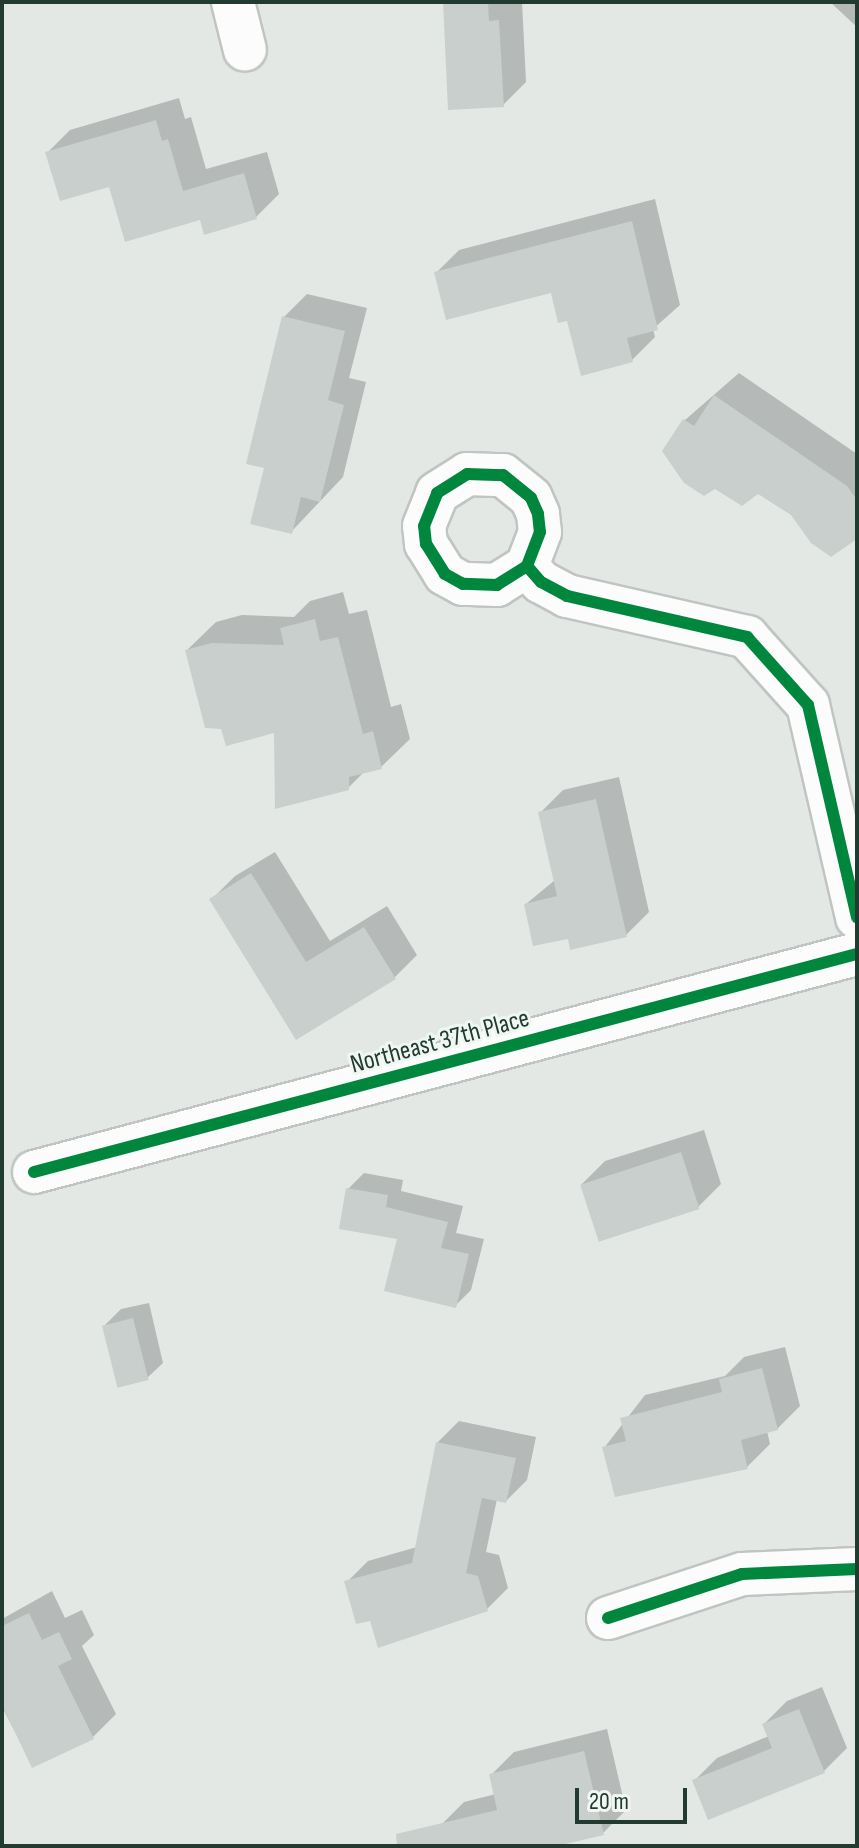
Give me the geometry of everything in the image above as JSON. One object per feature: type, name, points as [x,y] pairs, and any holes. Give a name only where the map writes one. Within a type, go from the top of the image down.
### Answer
[{"type":"street","points":[[233,2],[245,50]]},
{"type":"street","points":[[527,566],[541,582],[567,596],[747,637],[808,705],[857,917]]},
{"type":"street","name":"Northeast 37th Place","points":[[34,1172],[857,954]]},
{"type":"street","points":[[608,1618],[742,1574],[857,1569]]},
{"type":"building","points":[[443,2],[488,2],[489,21],[499,20],[504,107],[448,110]]},
{"type":"building","points":[[156,120],[162,141],[168,139],[183,191],[244,173],[257,219],[204,235],[200,220],[125,242],[109,187],[60,201],[45,152]]},
{"type":"building","points":[[632,221],[658,330],[627,338],[633,362],[581,376],[567,321],[558,323],[551,293],[446,320],[434,272]]},
{"type":"building","points":[[282,316],[345,331],[328,400],[344,405],[320,502],[301,497],[292,534],[250,524],[264,468],[246,464]]},
{"type":"building","points":[[714,395],[847,486],[857,500],[857,539],[831,557],[811,543],[791,515],[758,494],[742,506],[715,489],[704,496],[684,483],[662,451],[683,419],[694,426]]},
{"type":"building","points":[[315,619],[320,641],[338,637],[363,734],[373,731],[382,769],[349,777],[349,790],[275,809],[274,733],[226,746],[221,729],[205,728],[185,650],[212,643],[284,645],[280,628]]},
{"type":"building","points":[[596,799],[627,937],[570,950],[568,939],[533,946],[524,904],[557,896],[538,812]]},
{"type":"building","points":[[251,873],[306,962],[364,927],[396,979],[296,1040],[209,899]]},
{"type":"building","points":[[681,1152],[700,1209],[599,1242],[580,1185]]},
{"type":"building","points":[[346,1188],[388,1195],[386,1207],[448,1222],[441,1248],[469,1254],[456,1308],[384,1291],[397,1239],[339,1229]]},
{"type":"building","points":[[133,1318],[148,1380],[117,1388],[102,1326]]},
{"type":"building","points":[[762,1368],[778,1430],[741,1440],[748,1469],[615,1497],[602,1447],[626,1441],[620,1418],[722,1392],[719,1379]]},
{"type":"building","points":[[436,1442],[516,1458],[506,1503],[482,1498],[466,1573],[478,1576],[488,1611],[378,1648],[370,1621],[356,1624],[344,1581],[412,1563]]},
{"type":"building","points":[[29,1613],[42,1640],[59,1632],[72,1659],[58,1666],[94,1739],[32,1768],[2,1705],[2,1626]]},
{"type":"building","points":[[799,1709],[825,1773],[708,1820],[692,1780],[772,1748],[762,1724]]},
{"type":"building","points":[[584,1751],[604,1835],[557,1846],[397,1846],[396,1834],[497,1810],[489,1774]]},
{"type":"cycle path","points":[[527,566],[497,585],[463,584],[445,574],[426,544],[424,526],[437,493],[467,474],[503,475],[531,498],[538,514],[540,532],[527,566],[541,582],[567,596],[747,637],[808,705],[857,917]]},
{"type":"cycle path","points":[[34,1172],[857,954]]},
{"type":"cycle path","points":[[608,1618],[742,1574],[857,1569]]}]
